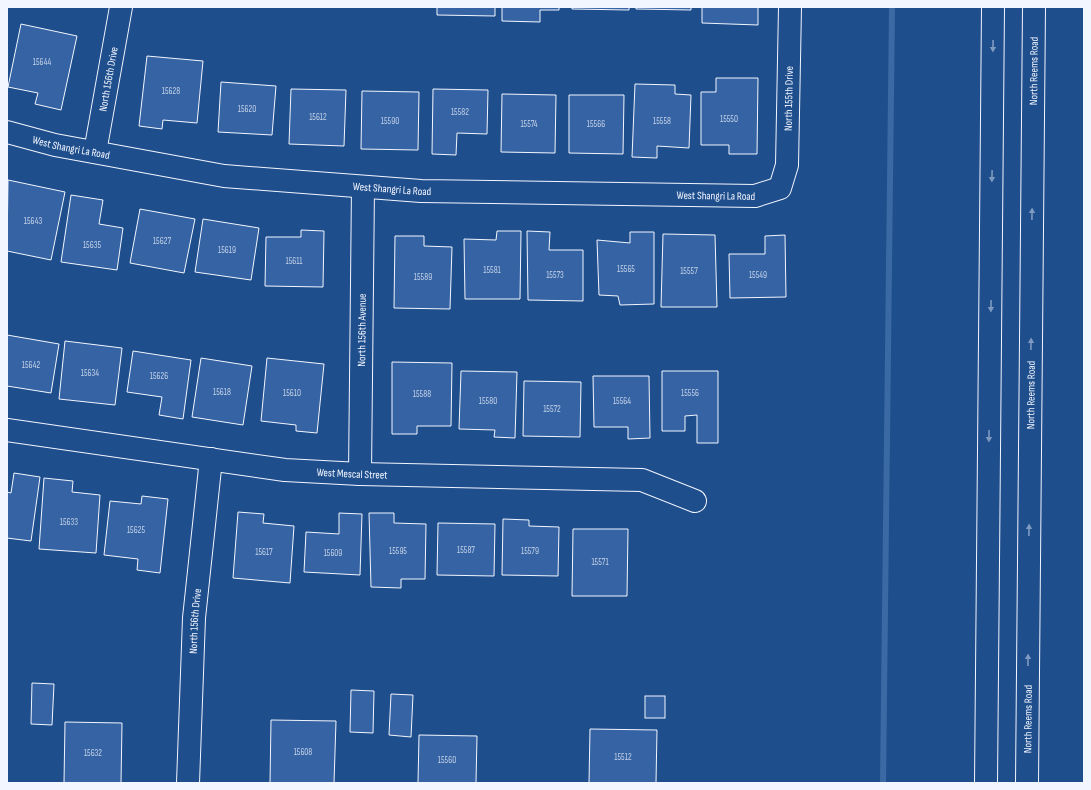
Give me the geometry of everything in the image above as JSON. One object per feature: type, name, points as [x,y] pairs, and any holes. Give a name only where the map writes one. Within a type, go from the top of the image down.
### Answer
[{"type":"street","name":"North 156th Drive","points":[[95,152],[121,7]]},
{"type":"street","name":"North 155th Drive","points":[[780,188],[787,165],[790,7]]},
{"type":"street","points":[[986,783],[993,7]]},
{"type":"street","name":"North Reems Road","points":[[1027,783],[1034,7]]},
{"type":"street","name":"West Shangri La Road","points":[[7,132],[95,152],[224,176],[363,187],[421,191],[755,196],[780,188]]},
{"type":"street","name":"North 156th Avenue","points":[[360,474],[363,187]]},
{"type":"street","name":"West Mescal Street","points":[[7,430],[285,470],[360,474],[642,480],[695,501]]},
{"type":"street","name":"North 156th Drive","points":[[188,783],[194,618],[211,459]]},
{"type":"building","points":[[437,7],[495,7],[495,16],[437,15]]},
{"type":"building","points":[[502,7],[559,7],[559,10],[540,10],[540,22],[502,21]]},
{"type":"building","points":[[572,7],[629,7],[629,10],[572,9]]},
{"type":"building","points":[[636,7],[691,7],[691,10],[636,9]]},
{"type":"building","points":[[702,7],[758,7],[758,25],[702,23]]},
{"type":"building","points":[[21,24],[77,36],[61,110],[35,104],[38,93],[8,87]]},
{"type":"building","points":[[147,56],[203,61],[197,123],[163,120],[162,129],[139,126]]},
{"type":"building","points":[[716,78],[758,78],[757,154],[729,154],[729,145],[701,145],[701,92],[716,92]]},
{"type":"building","points":[[221,82],[276,86],[272,135],[218,132]]},
{"type":"building","points":[[635,84],[675,85],[675,94],[691,95],[689,148],[657,146],[657,158],[632,157]]},
{"type":"building","points":[[291,89],[346,90],[344,146],[289,144]]},
{"type":"building","points":[[433,89],[488,90],[487,134],[457,133],[456,155],[432,154]]},
{"type":"building","points":[[362,91],[419,92],[418,150],[361,149]]},
{"type":"building","points":[[502,94],[556,95],[555,153],[501,152]]},
{"type":"building","points":[[569,95],[624,95],[623,154],[569,153]]},
{"type":"building","points":[[8,180],[65,192],[51,260],[7,251]]},
{"type":"building","points":[[71,195],[103,200],[99,224],[123,228],[117,270],[61,262]]},
{"type":"building","points":[[140,209],[195,219],[184,273],[130,263]]},
{"type":"building","points":[[203,219],[259,228],[251,280],[195,272]]},
{"type":"building","points":[[301,230],[324,231],[323,287],[265,286],[266,237],[301,237]]},
{"type":"building","points":[[497,231],[521,231],[520,299],[465,299],[464,239],[496,240]]},
{"type":"building","points":[[527,231],[550,232],[549,250],[583,250],[583,301],[528,300]]},
{"type":"building","points":[[630,232],[654,232],[654,304],[620,305],[618,296],[599,295],[597,240],[630,243]]},
{"type":"building","points":[[663,234],[715,235],[717,307],[661,307]]},
{"type":"building","points":[[785,235],[786,297],[730,298],[729,254],[765,254],[765,236]]},
{"type":"building","points":[[395,236],[424,236],[424,246],[452,247],[450,309],[394,308]]},
{"type":"building","points":[[7,335],[59,344],[51,393],[7,386]]},
{"type":"building","points":[[65,341],[122,348],[115,405],[59,399]]},
{"type":"building","points":[[133,351],[191,360],[183,419],[159,415],[162,397],[127,392]]},
{"type":"building","points":[[201,358],[252,366],[243,425],[192,417]]},
{"type":"building","points":[[267,358],[324,364],[317,433],[296,431],[296,425],[261,421]]},
{"type":"building","points":[[392,362],[452,363],[451,426],[417,426],[417,434],[392,434]]},
{"type":"building","points":[[461,371],[517,372],[515,438],[494,437],[495,430],[459,429]]},
{"type":"building","points":[[662,371],[718,371],[718,443],[697,443],[697,415],[685,416],[685,431],[662,431]]},
{"type":"building","points":[[593,376],[649,376],[650,438],[628,439],[628,427],[594,427]]},
{"type":"building","points":[[524,381],[581,382],[580,437],[523,436]]},
{"type":"building","points":[[14,473],[40,477],[31,541],[7,538],[7,492],[11,493]]},
{"type":"building","points":[[44,478],[73,481],[72,492],[100,495],[96,553],[39,549]]},
{"type":"building","points":[[142,496],[168,499],[160,573],[137,570],[138,559],[104,555],[110,501],[141,504]]},
{"type":"building","points":[[238,512],[264,514],[263,523],[294,526],[290,583],[233,578]]},
{"type":"building","points":[[339,513],[362,514],[360,575],[304,572],[306,532],[339,534]]},
{"type":"building","points":[[369,513],[394,513],[394,523],[426,524],[425,579],[401,579],[401,588],[371,587]]},
{"type":"building","points":[[503,519],[529,520],[529,526],[559,527],[558,576],[502,575]]},
{"type":"building","points":[[438,523],[495,524],[494,576],[437,575]]},
{"type":"building","points":[[573,529],[628,529],[627,596],[572,596]]},
{"type":"building","points":[[32,683],[54,684],[52,725],[31,724]]},
{"type":"building","points":[[351,690],[374,691],[373,733],[350,732]]},
{"type":"building","points":[[391,694],[413,695],[411,737],[389,735]]},
{"type":"building","points":[[645,696],[665,696],[665,718],[645,718]]},
{"type":"building","points":[[271,720],[336,721],[334,783],[270,783]]},
{"type":"building","points":[[65,722],[122,723],[121,783],[64,783]]},
{"type":"building","points":[[590,729],[657,730],[656,783],[589,783]]},
{"type":"building","points":[[419,735],[477,736],[476,783],[418,783]]},
{"type":"waterway","points":[[883,783],[892,7]]}]
